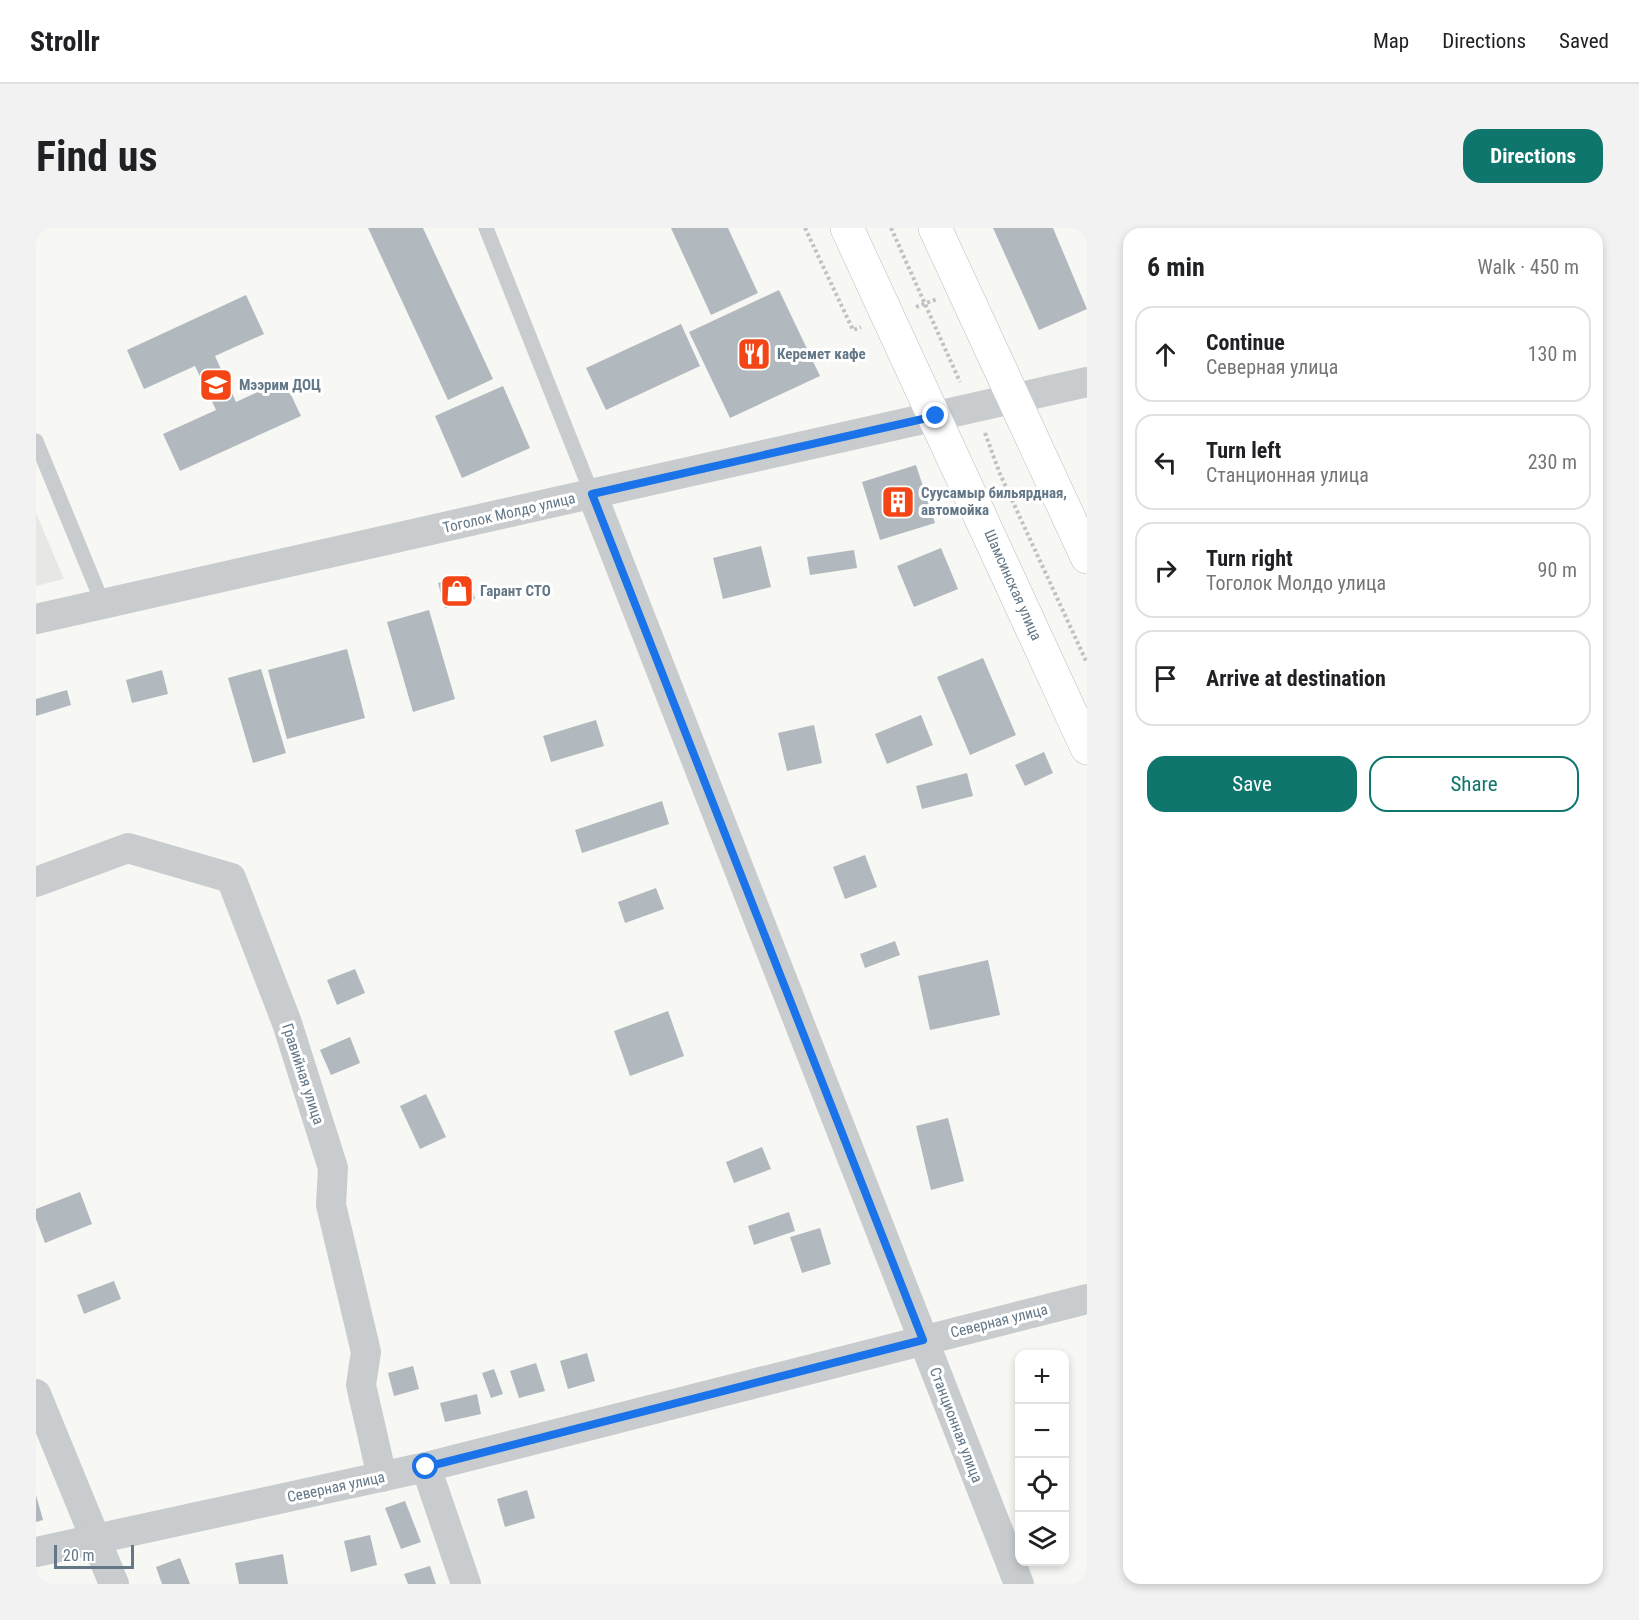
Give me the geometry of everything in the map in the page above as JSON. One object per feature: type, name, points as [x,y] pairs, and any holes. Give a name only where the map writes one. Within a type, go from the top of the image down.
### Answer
[{"type":"main road","name":"Шамсинская улица","points":[[847,228],[936,416],[1087,748]]},
{"type":"main road","points":[[935,228],[1087,557]]},
{"type":"street","name":"Тоголок Молдо улица","points":[[36,619],[1087,382]]},
{"type":"street","name":"Станционная улица","points":[[592,494],[1019,1584]]},
{"type":"street","name":"Гравийная улица","points":[[36,882],[128,849],[231,878],[287,1023],[333,1168],[331,1205],[366,1353],[361,1385],[382,1476]]},
{"type":"street","name":"Северная улица","points":[[36,1552],[426,1467],[1087,1299]]},
{"type":"street","points":[[36,1394],[114,1584]]},
{"type":"street","points":[[426,1467],[466,1584]]},
{"type":"lane","points":[[486,228],[592,494]]},
{"type":"lane","points":[[36,441],[103,604]]},
{"type":"path","points":[[891,228],[969,404],[975,407],[1000,474],[1087,663]]},
{"type":"shaded area","points":[[36,513],[64,579],[36,586]]},
{"type":"building","points":[[368,228],[423,228],[493,379],[448,400]]},
{"type":"building","points":[[671,228],[728,228],[758,293],[711,315]]},
{"type":"building","points":[[993,228],[1053,228],[1087,309],[1039,330]]},
{"type":"building","name":"Керемет кафе","points":[[779,290],[820,376],[730,418],[689,332]]},
{"type":"building","name":"Мээрим ДОЦ","points":[[246,295],[264,334],[215,356],[236,402],[284,380],[301,416],[180,471],[163,434],[216,410],[195,366],[144,389],[127,350]]},
{"type":"building","points":[[681,324],[700,366],[606,410],[586,368]]},
{"type":"building","points":[[503,386],[530,448],[462,478],[435,416]]},
{"type":"building","name":"Суусамыр бильярдная, автомойка","points":[[916,465],[935,523],[880,540],[862,482]]},
{"type":"building","points":[[761,546],[771,587],[723,599],[713,558]]},
{"type":"building","points":[[941,548],[958,589],[914,607],[897,566]]},
{"type":"building","points":[[854,550],[857,568],[810,575],[807,557]]},
{"type":"building","name":"Гарант СТО","points":[[467,574],[475,599],[445,608],[438,583]]},
{"type":"building","points":[[429,610],[455,699],[413,712],[387,622]]},
{"type":"building","points":[[347,649],[365,718],[287,739],[268,670]]},
{"type":"building","points":[[983,658],[1016,735],[970,755],[937,677]]},
{"type":"building","points":[[261,669],[286,753],[253,763],[228,678]]},
{"type":"building","points":[[162,670],[168,694],[132,703],[126,680]]},
{"type":"building","points":[[67,690],[71,705],[36,716],[36,699]]},
{"type":"building","points":[[921,715],[933,745],[887,764],[875,734]]},
{"type":"building","points":[[596,720],[604,746],[551,762],[543,736]]},
{"type":"building","points":[[814,725],[822,763],[787,771],[778,733]]},
{"type":"building","points":[[1044,752],[1053,773],[1025,786],[1015,765]]},
{"type":"building","points":[[967,773],[973,796],[922,809],[916,786]]},
{"type":"building","points":[[662,801],[669,824],[582,853],[575,830]]},
{"type":"building","points":[[865,855],[877,887],[845,899],[833,867]]},
{"type":"building","points":[[656,888],[664,909],[625,923],[618,902]]},
{"type":"building","points":[[895,941],[900,955],[865,968],[860,954]]},
{"type":"building","points":[[988,960],[1000,1015],[930,1030],[918,976]]},
{"type":"building","points":[[355,969],[365,993],[337,1005],[327,980]]},
{"type":"building","points":[[668,1011],[684,1056],[630,1076],[614,1031]]},
{"type":"building","points":[[350,1037],[360,1063],[331,1075],[320,1050]]},
{"type":"building","points":[[426,1094],[446,1137],[420,1149],[400,1106]]},
{"type":"building","points":[[948,1118],[964,1181],[931,1190],[916,1126]]},
{"type":"building","points":[[762,1147],[771,1169],[734,1183],[726,1162]]},
{"type":"building","points":[[80,1192],[92,1224],[45,1243],[36,1219],[36,1209]]},
{"type":"building","points":[[789,1212],[795,1231],[754,1245],[748,1226]]},
{"type":"building","points":[[820,1228],[831,1264],[802,1273],[790,1237]]},
{"type":"building","points":[[114,1281],[121,1299],[84,1314],[77,1295]]},
{"type":"building","points":[[587,1353],[595,1381],[568,1389],[560,1361]]},
{"type":"building","points":[[536,1363],[545,1391],[519,1398],[510,1371]]},
{"type":"building","points":[[413,1366],[419,1389],[394,1396],[388,1373]]},
{"type":"building","points":[[494,1369],[503,1394],[491,1398],[482,1373]]},
{"type":"building","points":[[477,1394],[481,1414],[445,1422],[440,1403]]},
{"type":"building","points":[[527,1490],[535,1518],[505,1527],[497,1499]]},
{"type":"building","points":[[36,1495],[43,1520],[36,1522]]},
{"type":"building","points":[[405,1501],[421,1542],[401,1549],[385,1508]]},
{"type":"building","points":[[370,1535],[377,1565],[351,1572],[344,1541]]},
{"type":"building","points":[[283,1554],[288,1584],[239,1584],[235,1563]]},
{"type":"building","points":[[180,1558],[190,1584],[162,1584],[156,1567]]},
{"type":"building","points":[[430,1566],[436,1584],[408,1584],[404,1574]]},
{"type":"place","name":"Керемет кафе","points":[[754,354]]},
{"type":"place","name":"Мээрим ДОЦ","points":[[216,385]]},
{"type":"place","name":"Суусамыр бильярдная, автомойка","points":[[898,502]]},
{"type":"place","name":"Гарант СТО","points":[[457,591]]},
{"type":"route","points":[[426,1467],[923,1340],[592,494],[936,416]]}]
